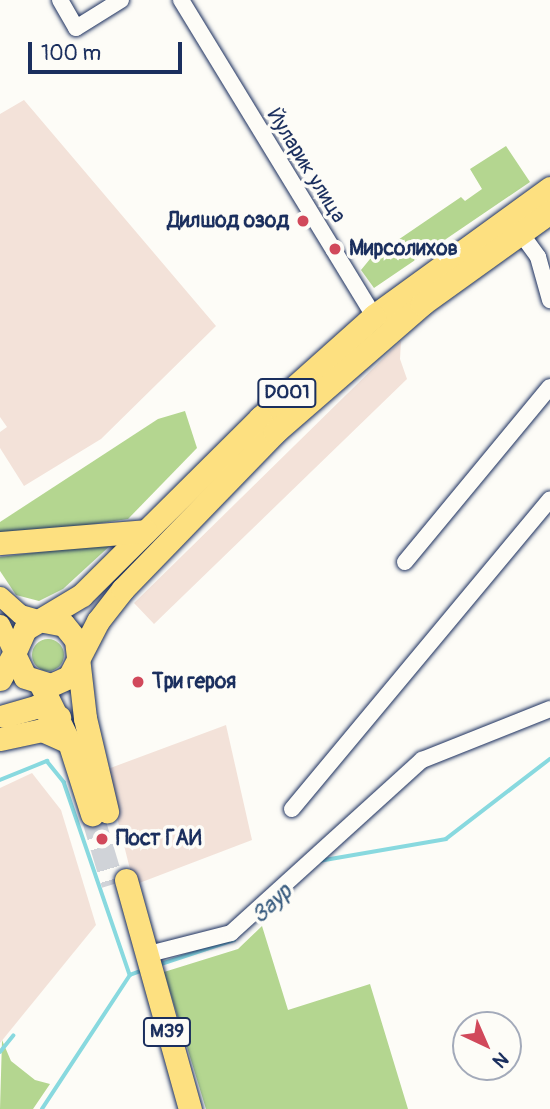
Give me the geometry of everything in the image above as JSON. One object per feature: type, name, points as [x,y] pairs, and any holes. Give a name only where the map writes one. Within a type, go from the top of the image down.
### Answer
[{"type":"highway","name":"D001","points":[[79,659],[123,589],[310,398],[454,266],[550,188]]},
{"type":"highway","name":"D001","points":[[44,621],[82,595],[374,316],[454,266],[520,232],[550,212]]},
{"type":"highway","points":[[0,543],[146,531]]},
{"type":"highway","points":[[83,703],[97,645],[123,589]]},
{"type":"highway","points":[[0,679],[25,629],[44,621],[71,632],[79,659],[100,812],[59,717],[41,685],[25,677],[14,654]]},
{"type":"highway","points":[[2,718],[41,685],[69,677],[79,659]]},
{"type":"highway","points":[[2,718],[38,706],[59,717]]},
{"type":"highway","points":[[0,739],[42,730],[69,742]]},
{"type":"highway","name":"M39","points":[[120,882],[145,955],[190,1109]]},
{"type":"main road","points":[[0,596],[20,614],[44,621]]},
{"type":"main road","points":[[0,624],[14,654]]},
{"type":"street","points":[[60,0],[76,28],[121,0]]},
{"type":"street","name":"Йуларик улица","points":[[181,0],[374,316]]},
{"type":"street","points":[[520,232],[538,257],[550,300]]},
{"type":"street","points":[[405,562],[550,387]]},
{"type":"street","points":[[292,808],[550,499]]},
{"type":"street","points":[[145,955],[231,933],[422,760],[550,709]]},
{"type":"shaded area","points":[[24,100],[216,326],[101,439],[24,486],[0,448],[0,432],[7,427],[0,417],[0,114]]},
{"type":"shaded area","points":[[401,341],[400,359],[407,379],[154,624],[134,603]]},
{"type":"shaded area","points":[[226,725],[252,840],[134,885],[105,770]]},
{"type":"shaded area","points":[[32,773],[61,810],[96,925],[0,1043],[0,788]]},
{"type":"green space","points":[[506,146],[530,182],[374,288],[361,270],[370,259],[461,197],[465,201],[482,189],[470,169]]},
{"type":"green space","points":[[185,411],[197,448],[128,519],[0,538],[0,522],[158,419]]},
{"type":"green space","points":[[113,543],[63,589],[39,601],[16,595],[0,571],[0,557]]},
{"type":"green space","points":[[48,639],[59,644],[64,655],[59,666],[48,671],[37,666],[32,655],[37,644]]},
{"type":"green space","points":[[262,926],[288,1010],[370,984],[408,1109],[206,1109],[164,972],[238,949]]},
{"type":"green space","points":[[2,1040],[11,1061],[35,1080],[50,1084],[33,1109],[0,1109]]},
{"type":"waterway","name":"Заур","points":[[319,861],[446,839],[550,759]]},
{"type":"waterway","points":[[0,780],[47,761],[64,782],[130,975]]},
{"type":"waterway","name":"Заур","points":[[158,965],[234,940]]},
{"type":"waterway","name":"Заур","points":[[42,1109],[130,975],[144,970]]},
{"type":"waterway","points":[[0,1052],[13,1036]]},
{"type":"tunnel","points":[[92,814],[113,884]]},
{"type":"place","name":"Дилшод озод","points":[[303,221]]},
{"type":"place","name":"Мирсолихов","points":[[335,249]]},
{"type":"place","name":"Три героя","points":[[138,682]]},
{"type":"place","name":"Пост ГАИ","points":[[102,839]]}]
